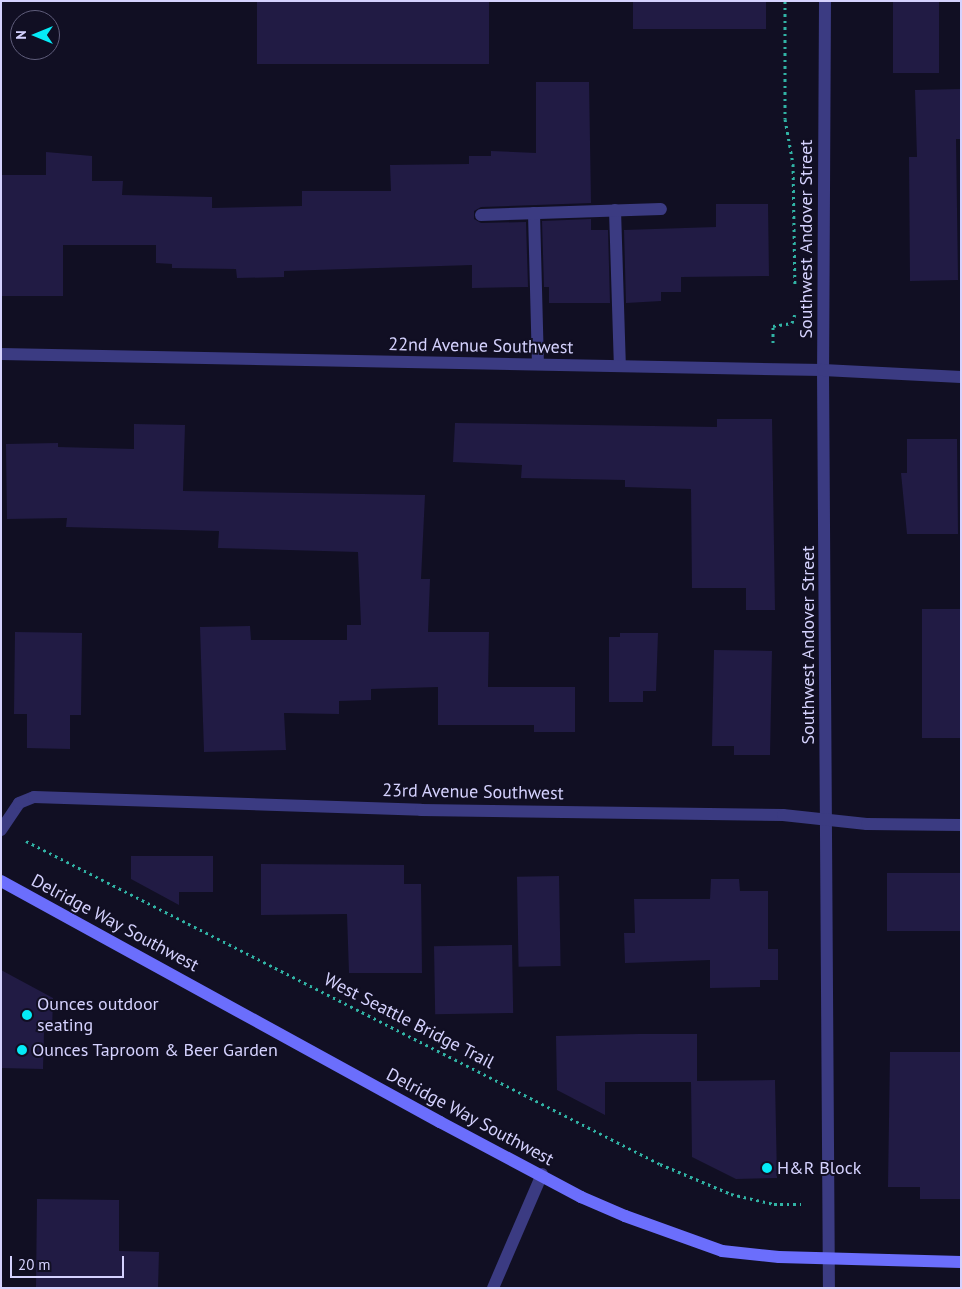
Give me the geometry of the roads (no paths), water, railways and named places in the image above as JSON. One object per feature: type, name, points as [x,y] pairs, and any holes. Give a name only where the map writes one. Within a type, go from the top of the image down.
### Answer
[{"type":"main road","name":"Delridge Way Southwest","points":[[1,881],[440,1122],[542,1174],[581,1197],[625,1216],[722,1251],[829,1260],[961,1262]]},
{"type":"street","name":"Southwest Andover Street","points":[[825,1],[823,370],[830,1288]]},
{"type":"street","points":[[481,215],[661,209]]},
{"type":"street","points":[[615,210],[620,366]]},
{"type":"street","points":[[534,213],[538,364]]},
{"type":"street","name":"22nd Avenue Southwest","points":[[1,354],[823,370],[961,377]]},
{"type":"street","name":"23rd Avenue Southwest","points":[[1,830],[18,803],[34,797],[421,810],[768,814],[827,819],[961,825]]},
{"type":"street","points":[[493,1288],[542,1174]]},
{"type":"place","name":"Ounces outdoor seating","points":[[27,1015]]},
{"type":"place","name":"Ounces Taproom & Beer Garden","points":[[22,1050]]},
{"type":"place","name":"H&R Block","points":[[767,1168]]}]
